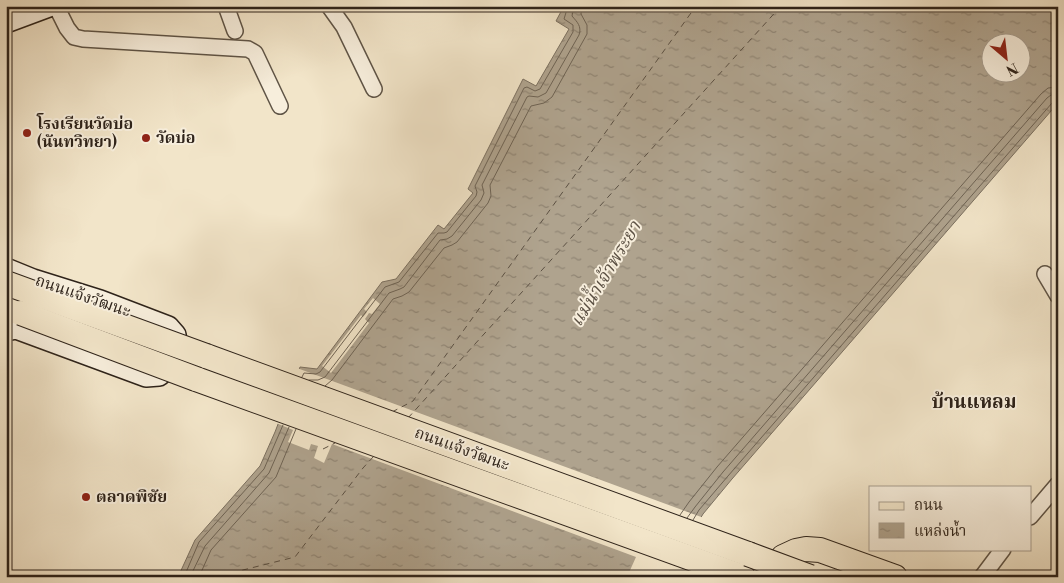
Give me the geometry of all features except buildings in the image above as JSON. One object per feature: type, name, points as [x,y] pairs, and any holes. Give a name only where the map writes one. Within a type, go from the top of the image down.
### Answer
[{"type":"main road","points":[[6,22],[49,6]]},
{"type":"main road","name":"ถนนแจ้งวัฒนะ","points":[[6,269],[33,280],[100,301],[168,327],[175,335],[176,351],[171,365],[159,376],[146,376],[9,321]]},
{"type":"main road","points":[[9,321],[22,320],[34,289],[33,280]]},
{"type":"main road","name":"ถนนแจ้งวัฒนะ","points":[[6,283],[810,577]]},
{"type":"main road","name":"ถนนแจ้งวัฒนะ","points":[[9,321],[196,379],[741,576]]},
{"type":"main road","points":[[770,577],[783,558],[796,550],[806,549],[820,550],[895,577]]},
{"type":"street","points":[[56,6],[67,28],[74,37],[248,49],[255,54],[280,106]]},
{"type":"street","points":[[226,6],[235,31]]},
{"type":"street","points":[[329,6],[344,27],[374,89]]},
{"type":"street","points":[[1045,274],[1058,296]]},
{"type":"street","points":[[1032,515],[1058,484]]},
{"type":"street","points":[[982,577],[1002,550]]},
{"type":"water","name":"แม่น้ำเจ้าพระยา","points":[[564,6],[1058,6],[1058,103],[703,514],[666,577],[178,577],[195,540],[260,466],[300,367],[317,369],[382,282],[396,279],[438,225],[444,229],[473,193],[468,189],[523,79],[536,86],[569,29],[556,21]]},
{"type":"pier","points":[[373,298],[380,304],[372,314],[369,313],[365,319],[369,323],[331,373],[322,366],[361,315],[363,317],[367,312],[364,309]]},
{"type":"pier","points":[[297,368],[704,518],[666,577],[627,577],[636,557],[332,444],[324,463],[314,458],[318,446],[311,444],[309,450],[288,442],[293,430],[276,423]]},
{"type":"ferry route","points":[[392,412],[413,401],[696,6]]},
{"type":"ferry route","points":[[408,418],[781,6]]},
{"type":"ferry route","points":[[323,449],[335,443]]},
{"type":"ferry route","points":[[222,577],[223,575],[295,557],[374,456]]},
{"type":"place","name":"โรงเรียนวัดบ่อ (นันทวิทยา)","points":[[27,133]]},
{"type":"place","name":"วัดบ่อ","points":[[146,138]]},
{"type":"place","name":"ตลาดพิชัย","points":[[86,497]]},
{"type":"district","name":"บ้านแหลม","points":[[974,402]]}]
